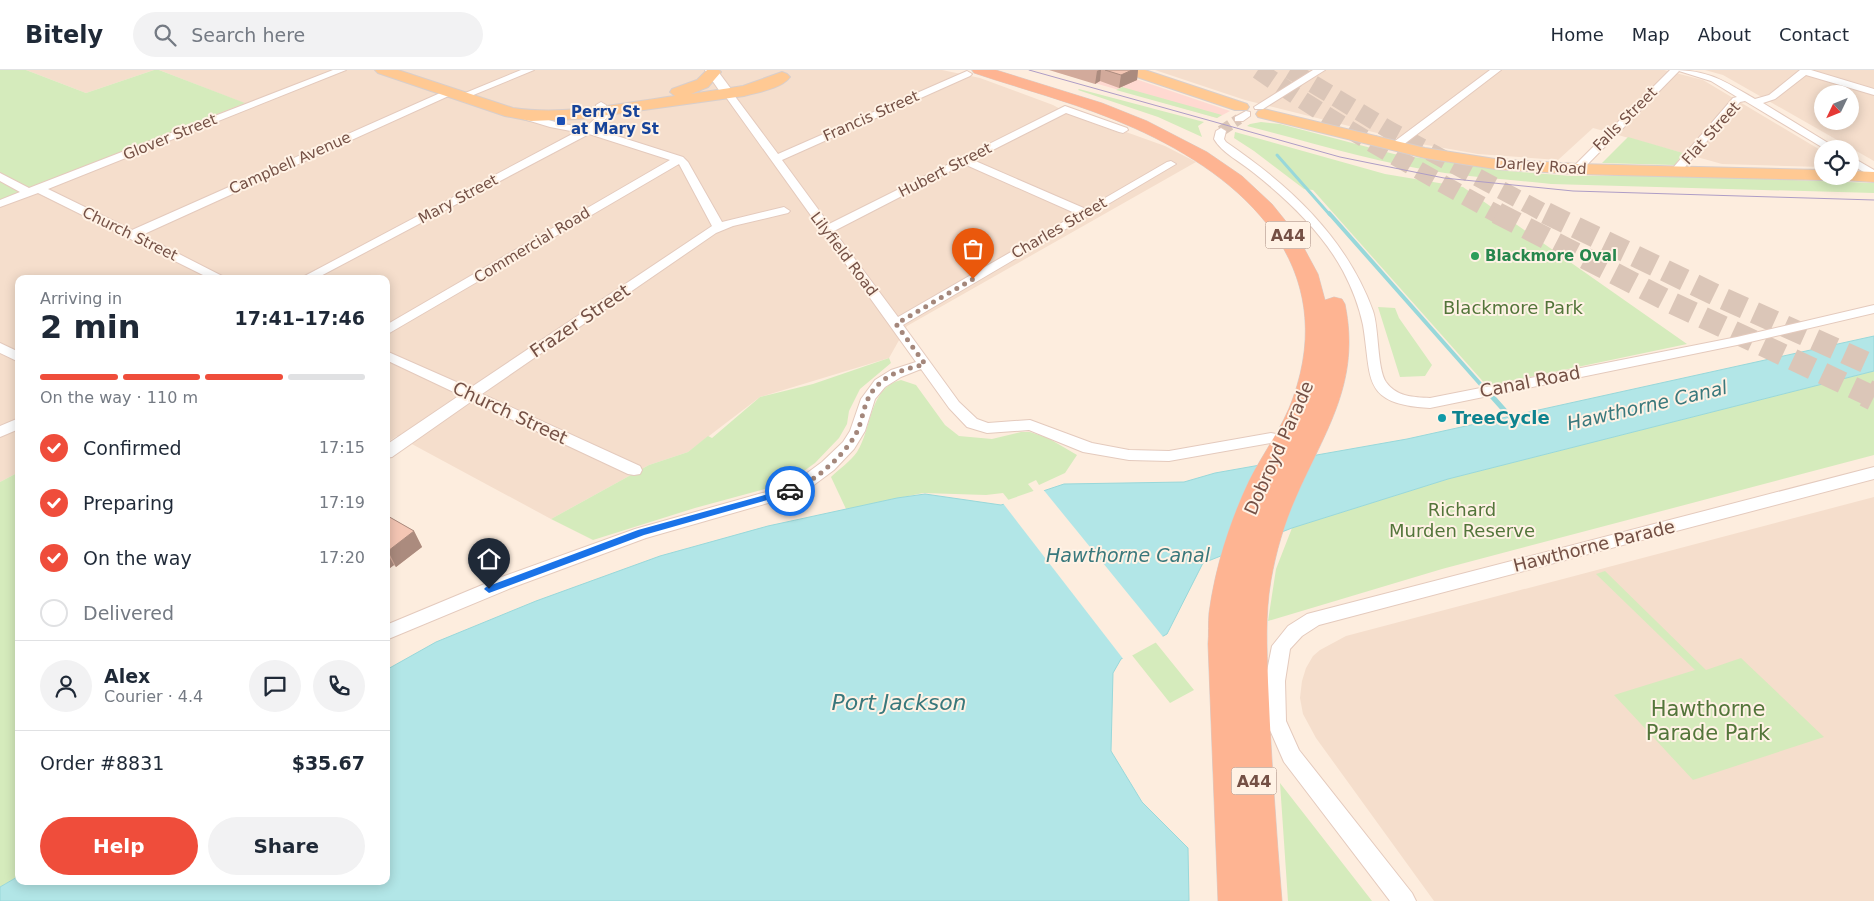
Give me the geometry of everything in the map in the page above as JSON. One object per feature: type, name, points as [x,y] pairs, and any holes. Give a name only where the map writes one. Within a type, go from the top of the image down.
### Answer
[{"type":"highway","name":"Dobroyd Parade","points":[[1003,70],[1115,108],[1173,131],[1202,146],[1251,180],[1294,221],[1311,245],[1323,268],[1338,322],[1336,361],[1332,384],[1294,427]]},
{"type":"highway","name":"Dobroyd Parade","points":[[973,72],[1100,110],[1162,134],[1217,166],[1244,186],[1284,228],[1299,252],[1310,278],[1317,305],[1319,334],[1316,364],[1294,427],[1264,480],[1247,519],[1225,614],[1238,669],[1252,759],[1262,901]]},
{"type":"highway","name":"Dobroyd Parade","points":[[1238,669],[1238,901]]},
{"type":"main road","points":[[383,70],[521,115],[556,116],[660,96],[699,85],[707,81],[712,71]]},
{"type":"main road","points":[[456,94],[535,110],[602,108],[763,86],[799,70]]},
{"type":"main road","name":"Darley Road","points":[[1136,71],[1250,112],[1395,146],[1478,162],[1577,169],[1814,175]]},
{"type":"main road","points":[[660,96],[726,91]]},
{"type":"main road","points":[[1859,176],[1874,176]]},
{"type":"street","name":"Glover Street","points":[[0,204],[340,70]]},
{"type":"street","name":"Campbell Avenue","points":[[131,234],[456,94],[529,70]]},
{"type":"street","points":[[1250,112],[1320,70]]},
{"type":"street","points":[[1395,146],[1496,70]]},
{"type":"street","name":"Falls Street","points":[[1577,169],[1675,70]]},
{"type":"street","points":[[1683,70],[1710,77],[1818,140]]},
{"type":"street","name":"Lilyfield Road","points":[[712,71],[962,415],[972,422],[987,428],[1030,424],[1089,448],[1114,454],[1147,456],[1178,454],[1294,427]]},
{"type":"street","points":[[1805,71],[1874,92]]},
{"type":"street","name":"Flat Street","points":[[1676,171],[1737,101],[1772,97],[1805,71]]},
{"type":"street","name":"Francis Street","points":[[775,159],[973,72]]},
{"type":"street","name":"Mary Street","points":[[313,275],[588,130],[603,117],[602,108]]},
{"type":"street","points":[[1065,109],[1122,130]]},
{"type":"street","name":"Hubert Street","points":[[826,230],[1065,109]]},
{"type":"street","points":[[521,115],[553,126],[574,130],[588,130],[679,159],[683,162],[724,225]]},
{"type":"street","name":"Canal Road","points":[[1221,131],[1220,139],[1222,144],[1260,171],[1312,218],[1344,260],[1360,294],[1367,315],[1372,336],[1378,382],[1391,394],[1409,402],[1430,403],[1505,388],[1737,341],[1874,309]]},
{"type":"street","name":"Commercial Road","points":[[390,329],[679,159]]},
{"type":"street","points":[[964,160],[1086,213]]},
{"type":"street","name":"Charles Street","points":[[896,324],[1171,164]]},
{"type":"street","points":[[1859,165],[1874,176]]},
{"type":"street","name":"Church Street","points":[[0,176],[131,234],[214,275]]},
{"type":"street","name":"Frazer Street","points":[[390,450],[724,225],[784,211]]},
{"type":"street","points":[[0,347],[15,356]]},
{"type":"street","name":"Church Street","points":[[390,357],[634,470]]},
{"type":"street","points":[[390,631],[505,583],[642,533],[797,489],[818,475],[854,438],[868,398],[877,385],[896,372],[925,364]]},
{"type":"street","points":[[0,432],[15,425]]},
{"type":"street","name":"Hawthorne Parade","points":[[1291,756],[1276,721],[1275,681],[1282,646],[1295,631],[1314,619],[1874,473]]},
{"type":"street","points":[[1291,756],[1404,901]]},
{"type":"shaded area","points":[[26,70],[154,70],[86,93]]},
{"type":"shaded area","points":[[159,70],[942,70],[980,78],[1053,105],[1073,116],[1122,134],[1126,132],[1165,146],[1196,162],[907,326],[889,358],[760,397],[688,452],[649,465],[551,519],[397,436],[390,440],[390,275],[15,275],[15,474],[0,482],[0,200],[244,103]]},
{"type":"shaded area","points":[[1109,70],[1230,111],[1217,118],[1056,72]]},
{"type":"shaded area","points":[[1155,70],[1664,70],[1703,80],[1814,146],[1814,167],[1722,164],[1593,128],[1558,160],[1478,154],[1421,144],[1245,100]]},
{"type":"shaded area","points":[[1705,70],[1874,70],[1874,161],[1859,152],[1859,140],[1837,140],[1820,130],[1859,130],[1859,85],[1814,85],[1814,127],[1723,75]]},
{"type":"shaded area","points":[[1874,497],[1874,901],[1434,901],[1316,738],[1303,714],[1300,698],[1306,668],[1313,656],[1320,650],[1346,636]]},
{"type":"green space","points":[[0,70],[26,70],[86,93],[154,70],[159,70],[245,103],[0,200]]},
{"type":"green space","points":[[1122,87],[1222,115],[1217,118],[1116,90]]},
{"type":"green space","points":[[1079,89],[1204,122],[1198,126],[1202,137],[1158,117]]},
{"type":"green space","points":[[1261,122],[1280,124],[1394,154],[1507,171],[1571,176],[1652,175],[1814,181],[1814,185],[1874,183],[1874,193],[1551,184],[1458,175],[1370,158],[1247,126]]},
{"type":"green space","name":"Blackmore Park","points":[[1235,132],[1385,174],[1463,187],[1687,344],[1487,386],[1313,190],[1304,189],[1234,138]]},
{"type":"green space","points":[[1628,137],[1683,153],[1675,165],[1602,163]]},
{"type":"green space","points":[[1378,307],[1395,308],[1399,318],[1432,365],[1425,376],[1400,377]]},
{"type":"green space","points":[[889,358],[891,363],[860,389],[849,411],[847,424],[839,438],[815,463],[797,476],[765,489],[695,508],[593,540],[551,519],[649,465],[688,452],[708,436],[712,438],[760,397],[813,384]]},
{"type":"green space","name":"Richard Murden Reserve","points":[[1874,371],[1874,455],[1442,569],[1268,621],[1276,569],[1292,528],[1448,479]]},
{"type":"green space","points":[[901,380],[916,385],[945,425],[959,436],[992,439],[1021,432],[1030,432],[1048,438],[1077,455],[1065,473],[1039,485],[1036,480],[1028,484],[1194,690],[1170,703],[1003,493],[986,495],[923,493],[846,509],[831,477],[857,452],[877,400],[883,391],[891,384]]},
{"type":"green space","points":[[15,474],[15,878],[0,887],[0,482]]},
{"type":"green space","name":"Hawthorne Parade Park","points":[[1605,571],[1706,670],[1741,658],[1824,737],[1693,780],[1614,695],[1695,670],[1596,574]]},
{"type":"green space","points":[[1280,783],[1372,901],[1288,901]]},
{"type":"water","name":"Port Jackson","points":[[1874,336],[1874,371],[1448,479],[1292,528],[1203,563],[1167,634],[1121,659],[1113,673],[1111,751],[1142,802],[1188,848],[1189,901],[0,901],[0,887],[15,878],[15,885],[390,885],[390,668],[436,642],[536,601],[660,556],[768,526],[897,498],[925,494],[1001,505],[1064,484],[1184,482],[1215,473],[1407,439]]},
{"type":"pier","points":[[1042,488],[1164,638],[1124,660],[1002,502]]},
{"type":"building","points":[[1105,70],[1132,70],[1121,75]]},
{"type":"building","points":[[390,517],[414,531],[390,549]]},
{"type":"waterway","points":[[1277,155],[1330,215]]},
{"type":"waterway","points":[[1329,213],[1490,395]]},
{"type":"waterway","points":[[1489,393],[1513,420]]},
{"type":"tunnel","points":[[1258,70],[1346,128],[1499,215]]},
{"type":"tunnel","points":[[1290,70],[1391,131],[1548,215]]},
{"type":"tunnel","points":[[1221,131],[1239,119]]},
{"type":"tunnel","points":[[1497,213],[1672,303],[1869,395]]},
{"type":"tunnel","points":[[1546,213],[1722,298],[1874,366]]},
{"type":"tunnel","points":[[1866,393],[1874,397]]},
{"type":"tram line","points":[[1029,70],[1340,157],[1444,178],[1573,191],[1874,200]]},
{"type":"way so far","points":[[790,491],[797,489],[818,475],[846,448],[854,438],[864,407],[877,385],[896,372],[925,364],[896,324],[973,279]]},
{"type":"place","name":"Perry St at Mary St","points":[[561,121]]},
{"type":"place","name":"Blackmore Oval","points":[[1475,256]]},
{"type":"place","name":"TreeCycle","points":[[1442,418]]},
{"type":"route","points":[[489,589],[642,533],[790,491]]},
{"type":"water label","name":"Hawthorne Canal","points":[[1647,405]]},
{"type":"water label","name":"Hawthorne Canal","points":[[1128,555]]}]
